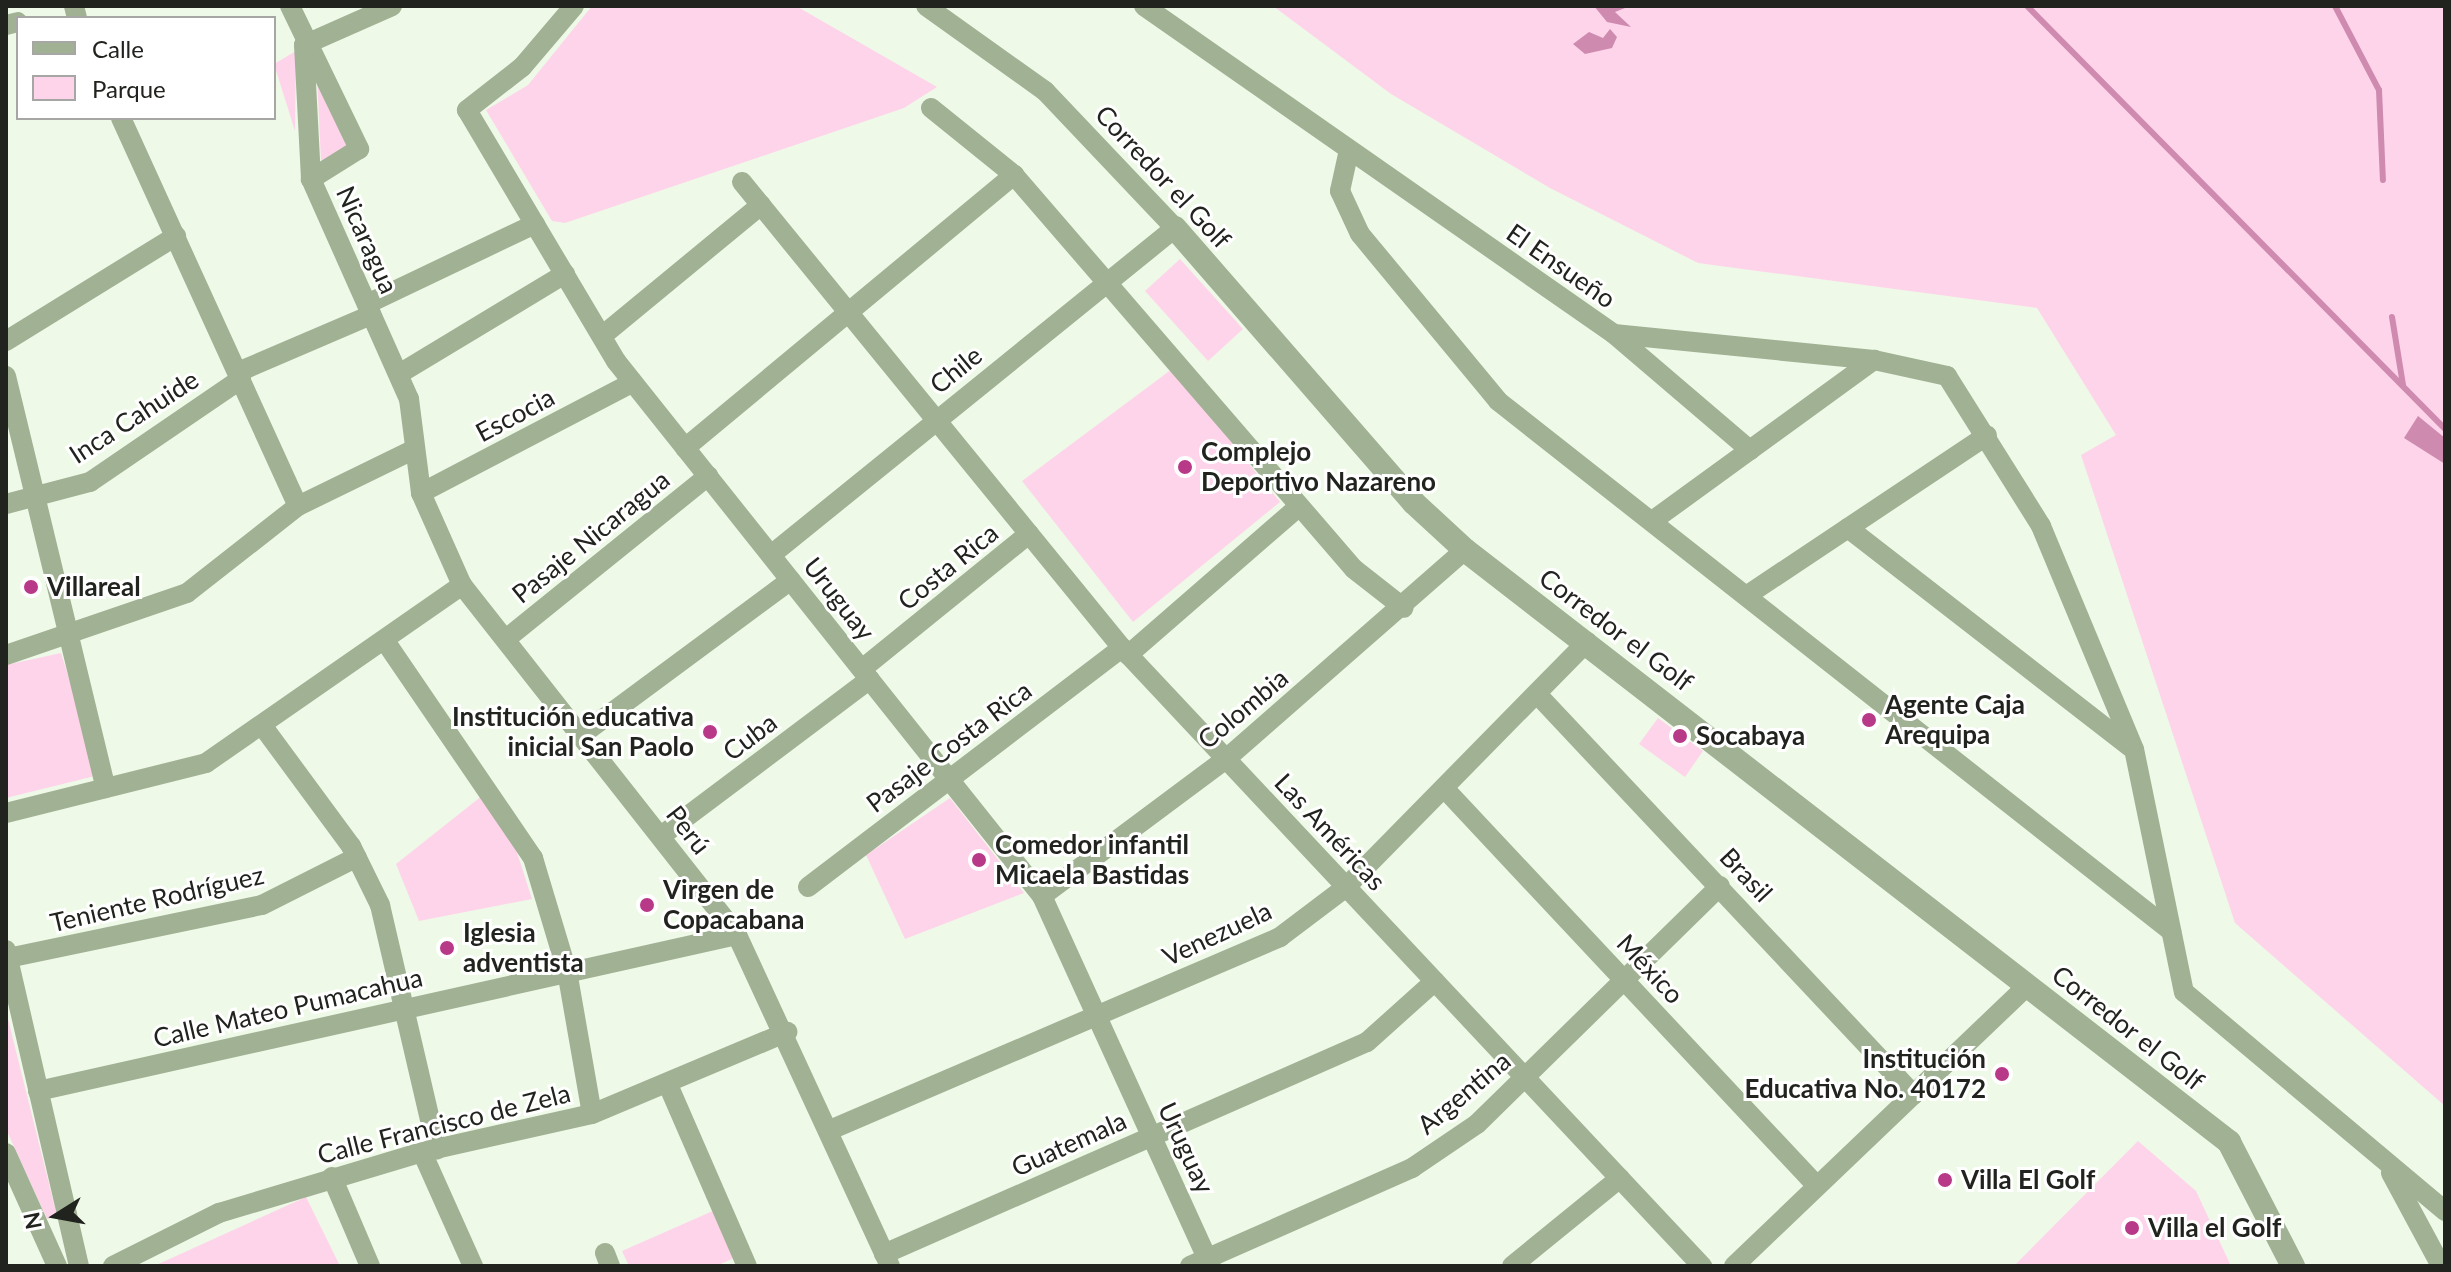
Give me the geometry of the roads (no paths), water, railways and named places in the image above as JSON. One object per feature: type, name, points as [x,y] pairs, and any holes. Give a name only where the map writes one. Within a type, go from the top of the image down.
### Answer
[{"type":"street","points":[[290,6],[304,45],[359,149],[311,179]]},
{"type":"street","points":[[304,45],[392,6]]},
{"type":"street","name":"Uruguay","points":[[574,6],[522,67],[467,110],[602,336],[633,382],[1042,896],[1152,1136],[1203,1263]]},
{"type":"street","name":"Corredor el Golf","points":[[926,6],[1045,91],[1175,228],[1414,503],[1465,550],[2229,1142],[2293,1266]]},
{"type":"street","name":"El Ensueño","points":[[1144,6],[1614,334],[1874,360],[1947,376],[1987,435],[2041,526],[2134,749],[2171,931],[2192,1005],[2445,1211]]},
{"type":"street","name":"Nicaragua","points":[[304,45],[311,179],[399,374],[415,449]]},
{"type":"street","points":[[931,108],[1014,175],[1298,507],[1354,569],[1404,608]]},
{"type":"street","points":[[122,120],[298,506]]},
{"type":"street","points":[[1349,150],[1340,191],[1360,234],[1498,401],[1655,519],[2171,931]]},
{"type":"street","points":[[685,448],[1014,175]]},
{"type":"street","name":"Las Américas","points":[[742,182],[1125,652],[1702,1266]]},
{"type":"street","points":[[602,336],[761,205]]},
{"type":"street","name":"Inca Cahuide","points":[[6,504],[90,482],[239,376],[535,224]]},
{"type":"street","name":"Chile","points":[[771,555],[1175,228]]},
{"type":"street","points":[[6,341],[176,236]]},
{"type":"street","points":[[399,374],[565,274]]},
{"type":"street","points":[[1614,334],[1750,450]]},
{"type":"street","points":[[1655,519],[1874,360]]},
{"type":"street","points":[[6,376],[106,788]]},
{"type":"street","name":"Escocia","points":[[421,493],[633,382]]},
{"type":"street","points":[[1749,594],[1987,435]]},
{"type":"street","points":[[6,655],[70,638],[187,593],[298,506],[415,449]]},
{"type":"street","name":"Perú","points":[[415,449],[421,493],[462,585],[737,935],[787,1032],[887,1260]]},
{"type":"street","name":"Pasaje Nicaragua","points":[[506,639],[708,476]]},
{"type":"street","name":"Pasaje Costa Rica","points":[[808,887],[1125,652],[1298,507]]},
{"type":"street","points":[[1848,528],[2134,749]]},
{"type":"street","name":"Costa Rica","points":[[866,674],[1029,534]]},
{"type":"street","name":"Colombia","points":[[1042,896],[1226,759],[1404,608],[1465,550]]},
{"type":"street","points":[[580,736],[791,580]]},
{"type":"street","points":[[6,813],[206,763],[264,728],[462,585]]},
{"type":"street","points":[[385,641],[533,858],[567,971],[592,1114]]},
{"type":"street","name":"Venezuela","points":[[830,1130],[1280,937],[1346,887],[1587,642]]},
{"type":"street","name":"Cuba","points":[[661,836],[866,674]]},
{"type":"street","name":"Brasil","points":[[1537,694],[1914,1095]]},
{"type":"street","points":[[264,728],[357,857],[380,905],[408,1007],[430,1150],[473,1266]]},
{"type":"street","name":"México","points":[[1444,788],[1817,1186]]},
{"type":"street","name":"Teniente Rodríguez","points":[[7,954],[262,905],[357,857]]},
{"type":"street","name":"Argentina","points":[[1203,1263],[1412,1168],[1477,1124],[1720,886]]},
{"type":"street","name":"Calle Mateo Pumacahua","points":[[38,1091],[737,935]]},
{"type":"street","points":[[7,954],[79,1266]]},
{"type":"street","name":"Guatemala","points":[[887,1260],[1152,1136],[1367,1042],[1435,981]]},
{"type":"street","points":[[1734,1266],[2027,986]]},
{"type":"street","name":"Calle Francisco de Zela","points":[[113,1266],[219,1213],[430,1150],[592,1114],[669,1087],[787,1032]]},
{"type":"street","points":[[669,1087],[747,1266]]},
{"type":"street","points":[[2380,1156],[2441,1266]]},
{"type":"street","points":[[7,1160],[57,1266]]},
{"type":"street","points":[[332,1177],[370,1266]]},
{"type":"street","points":[[1512,1266],[1620,1178]]},
{"type":"waterway","points":[[2027,6],[2445,429]]},
{"type":"waterway","points":[[2335,6],[2379,90],[2383,180]]},
{"type":"waterway","points":[[2392,317],[2403,385]]},
{"type":"place","name":"Complejo Deportivo Nazareno","points":[[1185,467]]},
{"type":"place","name":"Villareal","points":[[31,587]]},
{"type":"place","name":"Agente Caja Arequipa","points":[[1869,720]]},
{"type":"place","name":"Institución educativa inicial San Paolo","points":[[710,732]]},
{"type":"place","name":"Socabaya","points":[[1680,736]]},
{"type":"place","name":"Comedor infantil Micaela Bastidas","points":[[979,860]]},
{"type":"place","name":"Virgen de Copacabana","points":[[647,905]]},
{"type":"place","name":"Iglesia adventista","points":[[447,948]]},
{"type":"place","name":"Institución Educativa No. 40172","points":[[2002,1074]]},
{"type":"place","name":"Villa El Golf","points":[[1945,1180]]},
{"type":"place","name":"Villa el Golf","points":[[2132,1228]]}]
